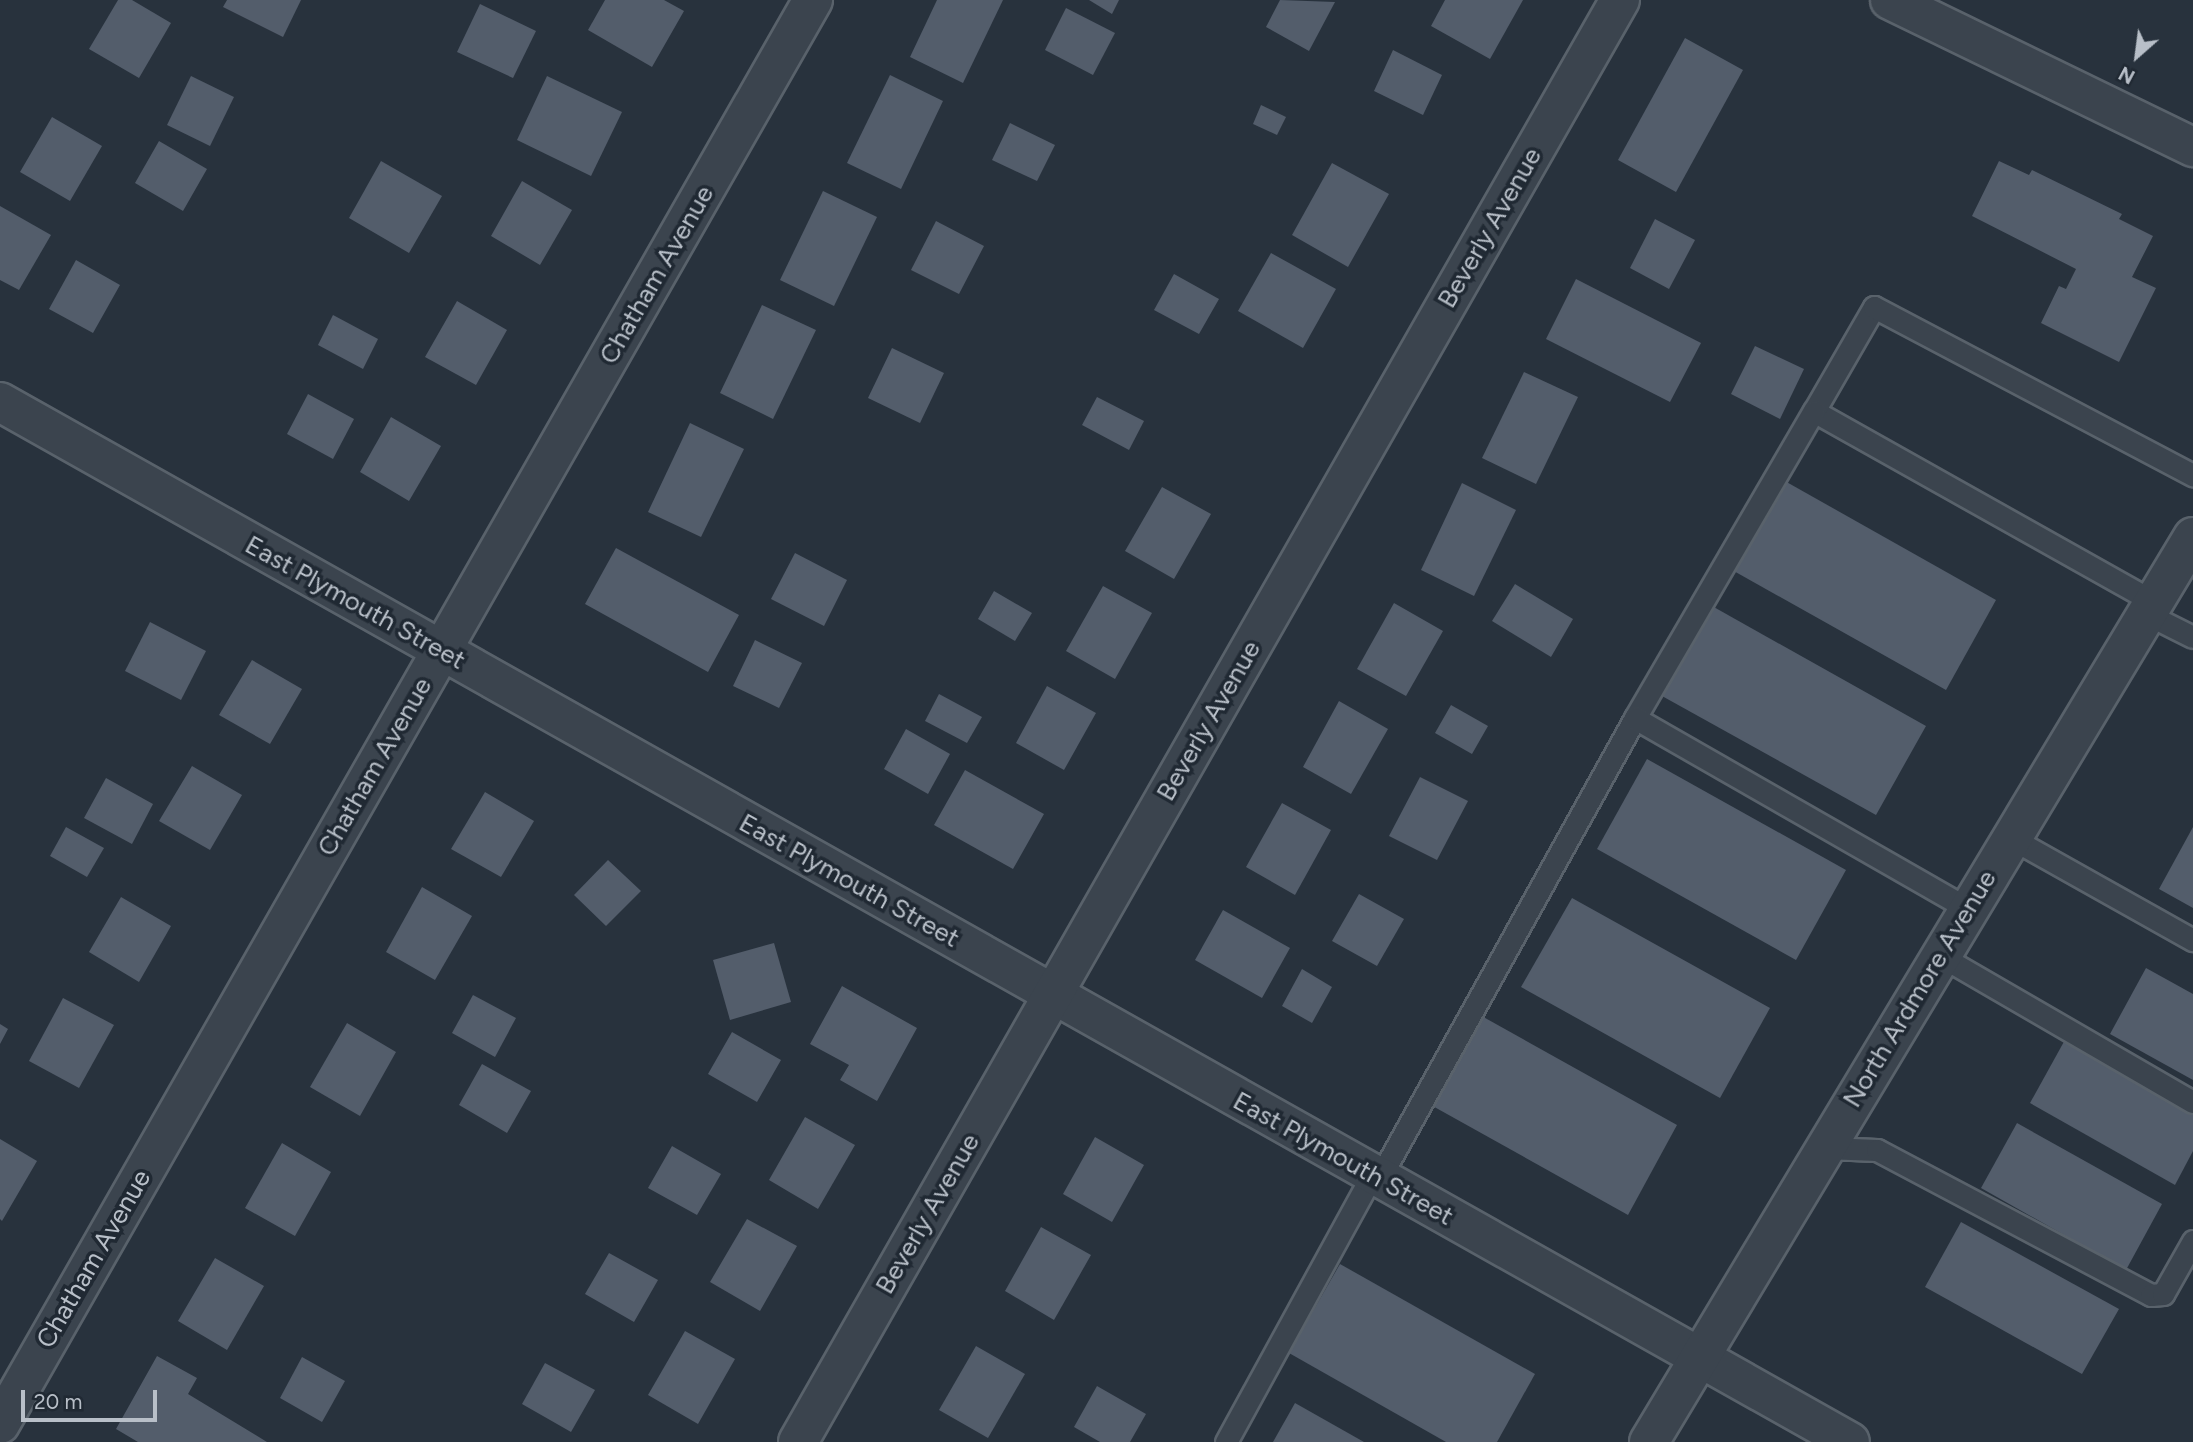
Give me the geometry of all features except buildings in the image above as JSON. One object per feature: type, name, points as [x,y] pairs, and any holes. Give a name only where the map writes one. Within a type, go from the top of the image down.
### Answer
[{"type":"street","name":"Chatham Avenue","points":[[0,1424],[813,0]]},
{"type":"street","name":"Beverly Avenue","points":[[798,1442],[1620,0]]},
{"type":"street","points":[[1890,0],[2193,146]]},
{"type":"street","name":"East Plymouth Street","points":[[0,402],[1698,1361],[1850,1442]]},
{"type":"street","name":"North Ardmore Avenue","points":[[1649,1442],[1939,955],[2193,537]]},
{"type":"lane","points":[[1226,1442],[1635,718],[1874,307],[2193,475]]},
{"type":"lane","points":[[1814,411],[2151,608],[2193,637]]},
{"type":"lane","points":[[1635,718],[1968,908]]},
{"type":"lane","points":[[2011,838],[2193,940]]},
{"type":"lane","points":[[1939,955],[2193,1102]]},
{"type":"lane","points":[[1825,1148],[1877,1150],[2143,1293],[2162,1294],[2193,1241]]}]
